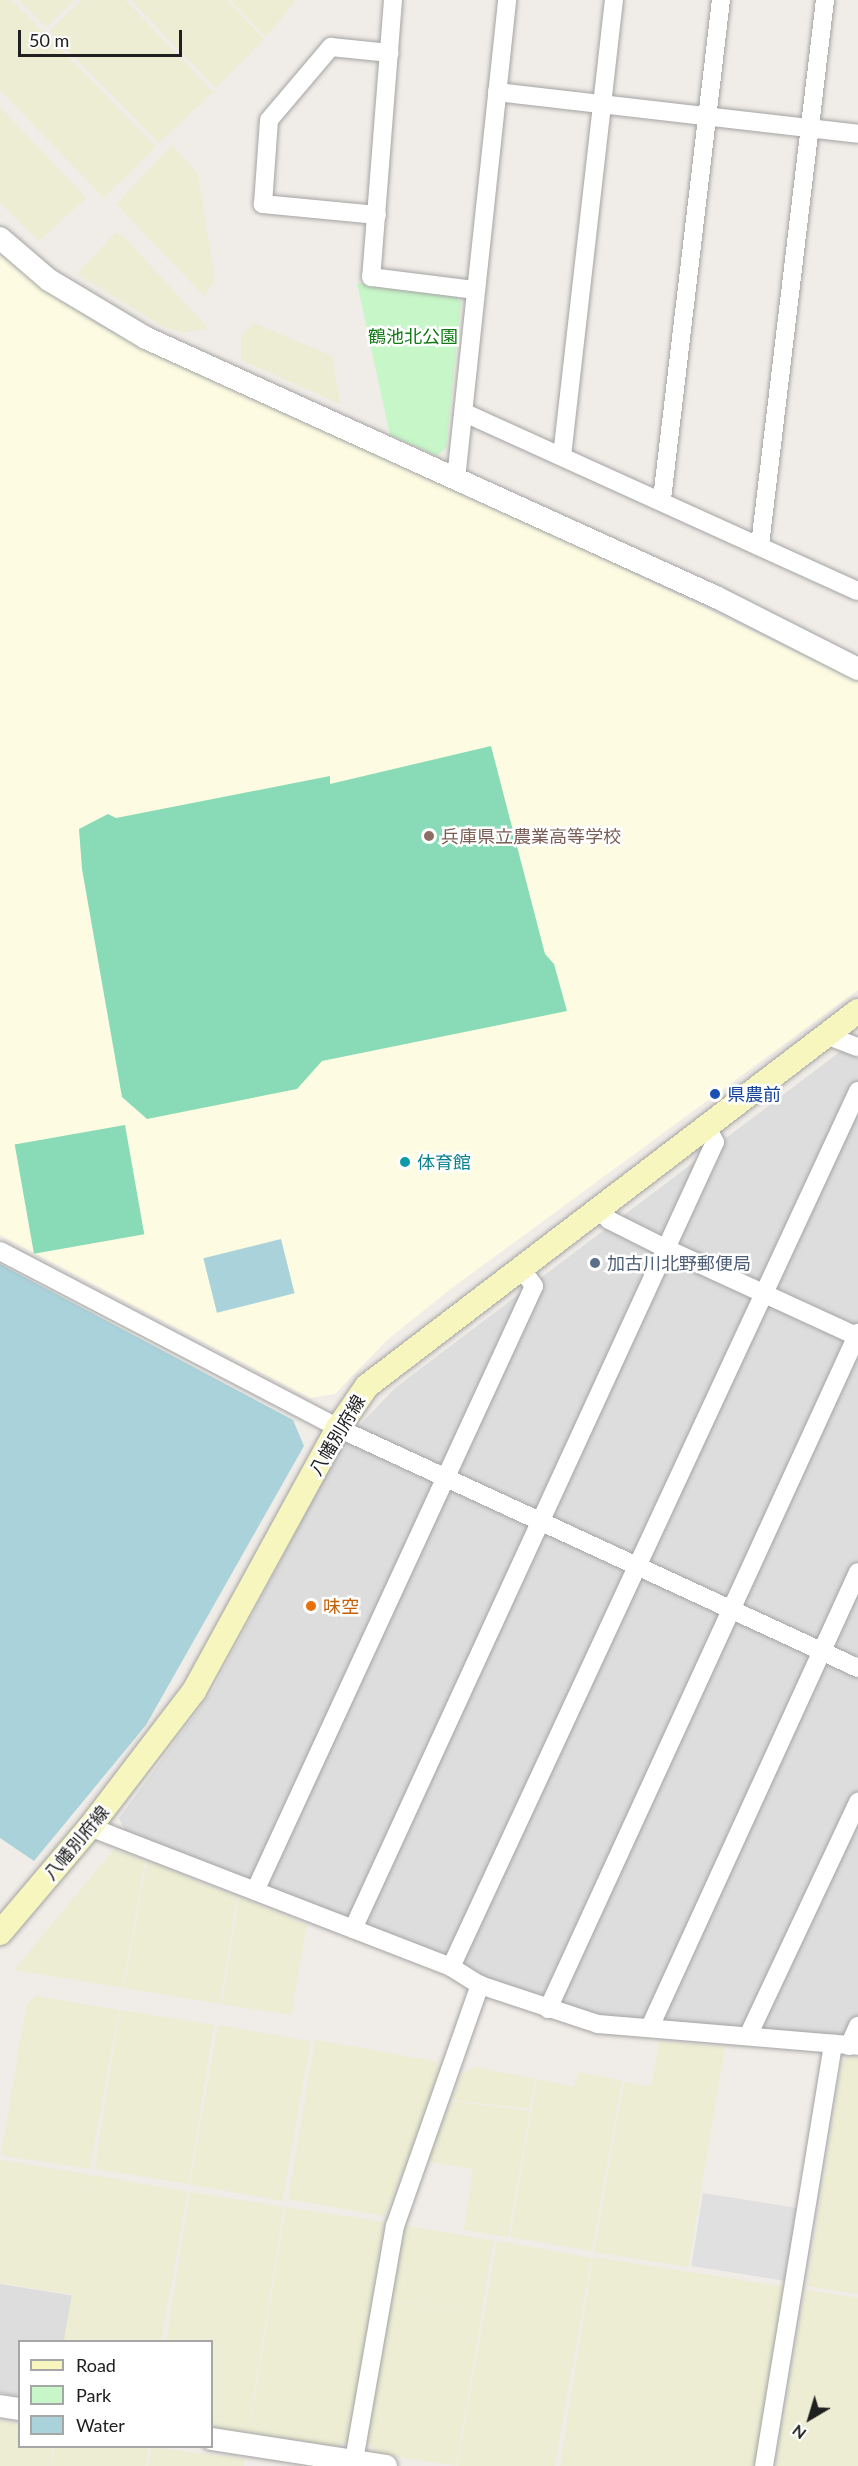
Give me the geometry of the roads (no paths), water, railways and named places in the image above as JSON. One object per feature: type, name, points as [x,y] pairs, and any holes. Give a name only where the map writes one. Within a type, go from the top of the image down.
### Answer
[{"type":"main road","name":"八幡別府線","points":[[0,1933],[90,1827],[194,1691],[338,1428],[367,1386],[387,1367],[858,1011]]},
{"type":"street","points":[[393,0],[371,277],[475,290]]},
{"type":"street","points":[[456,479],[465,413],[475,290],[507,0]]},
{"type":"street","points":[[562,456],[614,0]]},
{"type":"street","points":[[662,499],[722,0]]},
{"type":"street","points":[[760,545],[825,0]]},
{"type":"street","points":[[377,215],[263,204],[269,120],[331,47],[390,53]]},
{"type":"street","points":[[497,92],[858,134]]},
{"type":"street","points":[[0,238],[49,280],[146,338],[716,597],[858,669]]},
{"type":"street","points":[[465,413],[662,499],[858,591]]},
{"type":"street","points":[[826,1035],[858,1047]]},
{"type":"street","points":[[452,1967],[858,1091]]},
{"type":"street","points":[[353,1929],[542,1523],[715,1142],[706,1126]]},
{"type":"street","points":[[548,2009],[858,1335],[666,1249],[609,1220],[597,1207]]},
{"type":"street","points":[[0,1251],[338,1428],[858,1668]]},
{"type":"street","points":[[255,1891],[534,1286],[520,1267]]},
{"type":"street","points":[[650,2027],[858,1572]]},
{"type":"street","points":[[748,2036],[858,1802]]},
{"type":"street","points":[[90,1827],[452,1967],[480,1985],[598,2024],[847,2045]]},
{"type":"street","points":[[353,2463],[395,2226],[480,1985]]},
{"type":"street","points":[[764,2466],[847,2045],[858,2026]]},
{"type":"street","points":[[0,2406],[18,2409]]},
{"type":"street","points":[[213,2439],[353,2463],[386,2466]]},
{"type":"water","points":[[281,1239],[295,1293],[217,1313],[203,1258]]},
{"type":"water","points":[[0,1264],[293,1420],[304,1446],[146,1725],[34,1861],[0,1838]]},
{"type":"place","name":"兵庫県立農業高等学校","points":[[429,836]]},
{"type":"place","name":"県農前","points":[[715,1094]]},
{"type":"place","name":"体育館","points":[[405,1162]]},
{"type":"place","name":"加古川北野郵便局","points":[[595,1263]]},
{"type":"place","name":"味空","points":[[311,1606]]},
{"type":"park label","name":"鶴池北公園","points":[[413,336]]}]
